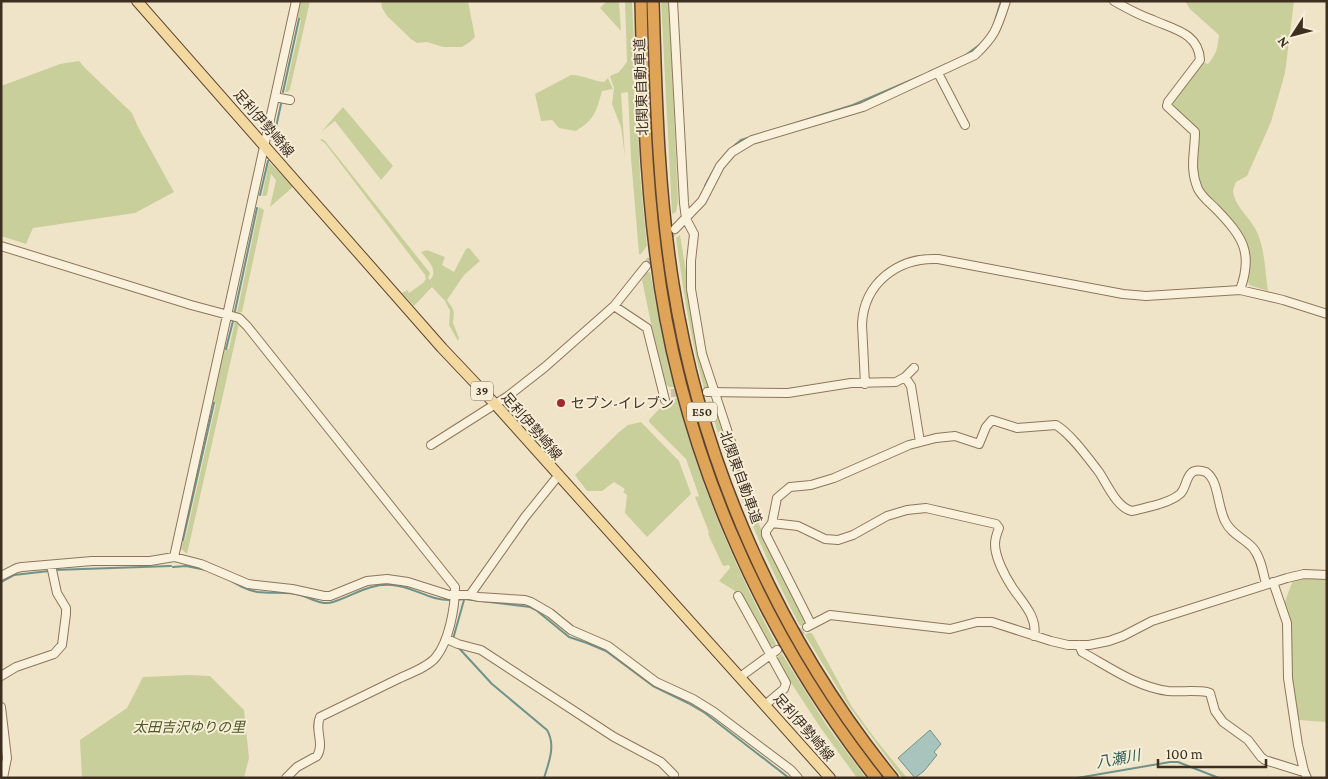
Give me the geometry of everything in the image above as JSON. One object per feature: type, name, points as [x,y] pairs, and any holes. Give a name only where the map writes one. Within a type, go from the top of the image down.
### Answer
[{"type":"highway","name":"北関東自動車道","points":[[640,1],[647,172],[656,256],[669,331],[696,436],[726,518],[771,616],[822,702],[876,778]]},
{"type":"highway","name":"北関東自動車道","points":[[653,1],[660,170],[666,234],[681,329],[689,366],[708,431],[721,473],[748,539],[788,623],[837,702],[892,778]]},
{"type":"main road","name":"足利伊勢崎線","points":[[137,1],[442,348],[495,404],[830,778]]},
{"type":"street","points":[[174,557],[296,1]]},
{"type":"street","points":[[673,1],[686,219],[694,234],[691,278],[695,317],[710,392],[740,466]]},
{"type":"street","points":[[675,229],[702,201],[720,166],[742,144],[863,107],[975,55],[988,43],[997,30],[1006,1]]},
{"type":"street","points":[[1114,1],[1132,11],[1183,32],[1197,46],[1200,60],[1168,102],[1167,106],[1195,132],[1192,160],[1194,176],[1199,190],[1234,228],[1244,244],[1246,268],[1240,290]]},
{"type":"street","points":[[938,73],[965,125]]},
{"type":"street","points":[[275,97],[290,100]]},
{"type":"street","points":[[1,246],[239,318],[452,582],[455,588],[455,595],[446,639],[437,657],[431,662],[320,717],[318,724],[321,746],[317,756],[298,767],[286,778]]},
{"type":"street","points":[[865,384],[862,324],[868,298],[875,286],[894,269],[910,262],[929,259],[938,259],[1123,294],[1146,296],[1240,290],[1283,300],[1327,314]]},
{"type":"street","points":[[431,445],[508,396],[545,367],[614,306],[646,266]]},
{"type":"street","points":[[614,306],[647,328],[666,395]]},
{"type":"street","points":[[710,392],[794,393],[836,385],[896,382],[905,377],[914,368]]},
{"type":"street","points":[[905,377],[911,386],[920,442]]},
{"type":"street","points":[[1305,774],[1298,746],[1288,678],[1287,623],[1270,583],[1255,551],[1231,531],[1226,523],[1219,507],[1214,479],[1206,472],[1195,471],[1191,474],[1184,484],[1183,491],[1178,496],[1132,511],[1121,505],[1098,471],[1067,434],[1056,425],[1017,428],[992,420],[986,426],[979,444],[955,436],[920,442],[874,459],[834,478],[811,485],[794,486],[786,489],[777,498],[772,523],[766,531],[766,535],[809,626],[830,615],[950,629],[977,622],[992,622],[1068,645],[1079,645],[1109,641],[1152,621],[1270,583],[1304,574],[1327,575]]},
{"type":"street","points":[[470,595],[525,517],[558,476]]},
{"type":"street","points":[[772,523],[798,526],[832,541],[852,536],[887,516],[926,508],[996,524],[999,528],[995,544],[996,551],[1008,580],[1028,607],[1034,636]]},
{"type":"street","points":[[1,576],[17,568],[92,561],[150,561],[174,557],[201,564],[248,584],[292,589],[324,596],[330,596],[367,581],[387,579],[408,582],[444,594],[525,600],[550,614],[571,630],[608,646],[656,682],[694,699],[714,712],[791,770],[798,778]]},
{"type":"street","points":[[1,676],[16,667],[54,654],[62,645],[66,608],[57,593],[51,565]]},
{"type":"street","points":[[738,596],[786,685],[765,705]]},
{"type":"street","points":[[446,639],[481,650],[614,737],[661,762],[674,775]]},
{"type":"street","points":[[1079,645],[1082,652],[1130,679],[1149,686],[1168,690],[1210,693],[1215,711],[1222,722],[1248,740],[1261,757],[1305,774]]},
{"type":"street","points":[[740,677],[778,650]]},
{"type":"street","points":[[1,706],[7,758],[2,778]]},
{"type":"green space","points":[[301,1],[310,1],[290,89],[288,92],[285,92],[301,20],[297,18]]},
{"type":"green space","points":[[381,1],[468,1],[475,37],[462,47],[443,47],[427,42],[417,43],[387,16],[382,8]]},
{"type":"green space","points":[[607,1],[619,1],[621,31],[600,8]]},
{"type":"green space","points":[[625,1],[632,1],[640,175],[647,246],[641,254],[639,254],[631,158],[628,92],[621,93],[625,157],[621,127],[612,104],[614,88],[610,76],[619,72],[627,62]]},
{"type":"green space","points":[[661,1],[669,1],[678,201],[676,212],[672,214]]},
{"type":"green space","points":[[1185,1],[1294,1],[1285,73],[1271,122],[1247,176],[1236,182],[1233,190],[1236,201],[1259,237],[1268,291],[1249,285],[1247,242],[1239,230],[1200,189],[1192,160],[1199,133],[1197,128],[1172,104],[1202,62],[1208,64],[1211,61],[1219,39],[1219,35],[1190,9]]},
{"type":"green space","points":[[79,61],[132,113],[174,192],[135,213],[33,228],[26,244],[1,236],[1,86],[60,64]]},
{"type":"green space","points":[[571,75],[604,82],[608,78],[613,89],[602,91],[591,119],[576,131],[559,128],[552,120],[541,121],[535,94]]},
{"type":"green space","points":[[343,107],[393,166],[381,180],[335,121],[322,131]]},
{"type":"green space","points":[[322,139],[430,273],[428,278],[430,280],[433,269],[421,252],[427,250],[445,257],[442,265],[454,272],[466,249],[469,248],[480,261],[464,275],[447,300],[453,309],[453,323],[459,338],[458,341],[449,325],[450,311],[445,301],[432,287],[414,306],[402,293],[407,290],[409,293],[423,283],[426,279],[425,275],[325,143],[320,140]]},
{"type":"green space","points":[[269,162],[293,187],[270,207],[276,180],[271,174],[267,195],[262,196]]},
{"type":"green space","points":[[259,207],[264,210],[242,312],[237,313]]},
{"type":"green space","points":[[680,235],[701,362],[709,388],[704,388],[691,332],[676,238]]},
{"type":"green space","points":[[650,272],[674,387],[669,387],[663,381],[642,280],[646,273]]},
{"type":"green space","points":[[235,321],[239,324],[187,554],[180,548],[181,539],[185,540],[216,404],[212,403],[223,348],[229,349]]},
{"type":"green space","points":[[677,398],[696,462],[719,524],[746,585],[776,644],[774,646],[769,645],[743,596],[719,581],[730,568],[729,565],[723,566],[708,534],[709,532],[695,497],[699,496],[686,459],[649,422],[661,407],[670,406],[672,400]]},
{"type":"green space","points":[[708,401],[715,404],[744,488],[804,621],[803,625],[800,626],[786,599],[748,515]]},
{"type":"green space","points":[[641,422],[679,461],[691,494],[647,537],[625,513],[627,495],[623,492],[625,489],[614,482],[602,491],[587,491],[575,475],[619,432],[628,425]]},
{"type":"green space","points":[[1315,577],[1327,579],[1327,722],[1298,720],[1291,678],[1284,604],[1293,580]]},
{"type":"green space","points":[[812,633],[852,707],[907,778],[902,778],[848,705],[805,635]]},
{"type":"green space","points":[[782,654],[827,726],[866,778],[857,778],[820,727],[778,663],[778,656]]},
{"type":"green space","name":"太田吉沢ゆりの里","points":[[210,676],[244,710],[249,758],[244,778],[82,778],[80,740],[127,708],[143,677]]},
{"type":"water","points":[[930,730],[941,744],[934,752],[937,755],[924,771],[915,778],[898,758]]},
{"type":"waterway","points":[[993,27],[1001,1]]},
{"type":"waterway","points":[[283,92],[299,19]]},
{"type":"waterway","points":[[929,72],[963,57],[982,43]]},
{"type":"waterway","points":[[705,186],[720,161],[741,140],[853,105],[923,75]]},
{"type":"waterway","points":[[273,141],[281,104]]},
{"type":"waterway","points":[[260,195],[268,161]]},
{"type":"waterway","points":[[235,311],[257,208]]},
{"type":"waterway","points":[[226,349],[233,321]]},
{"type":"waterway","points":[[183,540],[214,403]]},
{"type":"waterway","points":[[54,570],[171,566]]},
{"type":"waterway","points":[[173,567],[186,566],[206,570]]},
{"type":"waterway","points":[[1,582],[14,575],[49,571]]},
{"type":"waterway","points":[[226,578],[254,591],[295,594],[325,603],[333,602],[368,588],[384,585],[399,586],[443,600],[451,600]]},
{"type":"waterway","points":[[456,600],[464,599],[530,607],[536,610],[569,637],[606,651],[653,686],[705,713],[789,778]]},
{"type":"waterway","points":[[453,639],[464,600]]},
{"type":"waterway","points":[[457,646],[492,684],[547,730],[550,736],[551,748],[550,760],[544,778]]},
{"type":"waterway","points":[[1,752],[1,763]]},
{"type":"waterway","name":"八瀬川","points":[[1077,778],[1170,762],[1178,762],[1219,778]]},
{"type":"tunnel","points":[[646,266],[675,229]]},
{"type":"tunnel","points":[[671,393],[699,392]]},
{"type":"tunnel","points":[[777,650],[807,627]]},
{"type":"place","name":"セブン-イレブン","points":[[561,403]]}]
